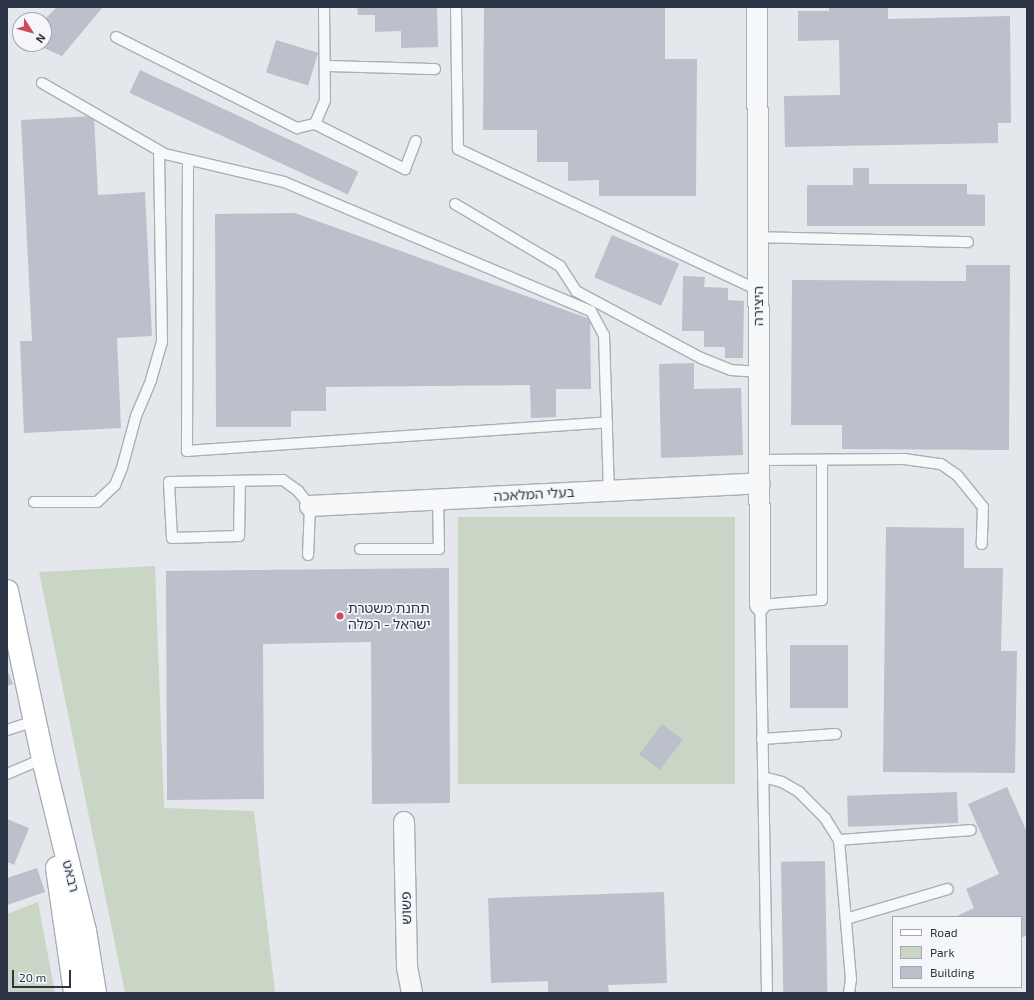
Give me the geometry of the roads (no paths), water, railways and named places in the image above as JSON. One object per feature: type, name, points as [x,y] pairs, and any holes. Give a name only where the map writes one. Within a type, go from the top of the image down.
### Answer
[{"type":"street","name":"היצירה","points":[[757,7],[760,605]]},
{"type":"street","name":"בעלי המלאכה","points":[[310,506],[759,483]]},
{"type":"street","name":"רבאט","points":[[7,591],[43,759],[85,931],[95,993]]},
{"type":"street","name":"רבאט","points":[[43,759],[76,993]]},
{"type":"street","name":"פשוש","points":[[404,822],[407,966],[412,993]]},
{"type":"lane","points":[[315,124],[325,100],[324,7]]},
{"type":"lane","points":[[456,7],[458,150],[758,290]]},
{"type":"lane","points":[[116,37],[297,128],[315,124],[405,169],[416,142]]},
{"type":"lane","points":[[325,66],[435,69]]},
{"type":"lane","points":[[42,83],[159,151],[188,160],[284,182],[592,311],[604,335],[609,490]]},
{"type":"lane","points":[[34,502],[97,502],[115,485],[122,468],[136,416],[151,380],[162,342],[159,151]]},
{"type":"lane","points":[[188,160],[187,451],[606,422]]},
{"type":"lane","points":[[455,204],[560,266],[576,290],[701,358],[730,370],[759,372]]},
{"type":"lane","points":[[758,237],[968,242]]},
{"type":"lane","points":[[759,460],[904,459],[941,464],[957,475],[983,508],[982,544]]},
{"type":"lane","points":[[767,993],[760,605],[822,600],[822,460]]},
{"type":"lane","points":[[240,481],[239,536],[172,538],[169,482],[283,480],[298,491],[310,506],[308,555]]},
{"type":"lane","points":[[360,549],[439,549],[438,499]]},
{"type":"lane","points":[[7,730],[35,721]]},
{"type":"lane","points":[[762,739],[836,734]]},
{"type":"lane","points":[[7,774],[43,759]]},
{"type":"lane","points":[[763,777],[782,782],[799,792],[825,818],[839,840],[851,979],[849,993]]},
{"type":"lane","points":[[839,840],[971,830]]},
{"type":"lane","points":[[846,919],[948,889]]},
{"type":"place","name":"תחנת משטרת ישראל - רמלה","points":[[340,616]]}]
